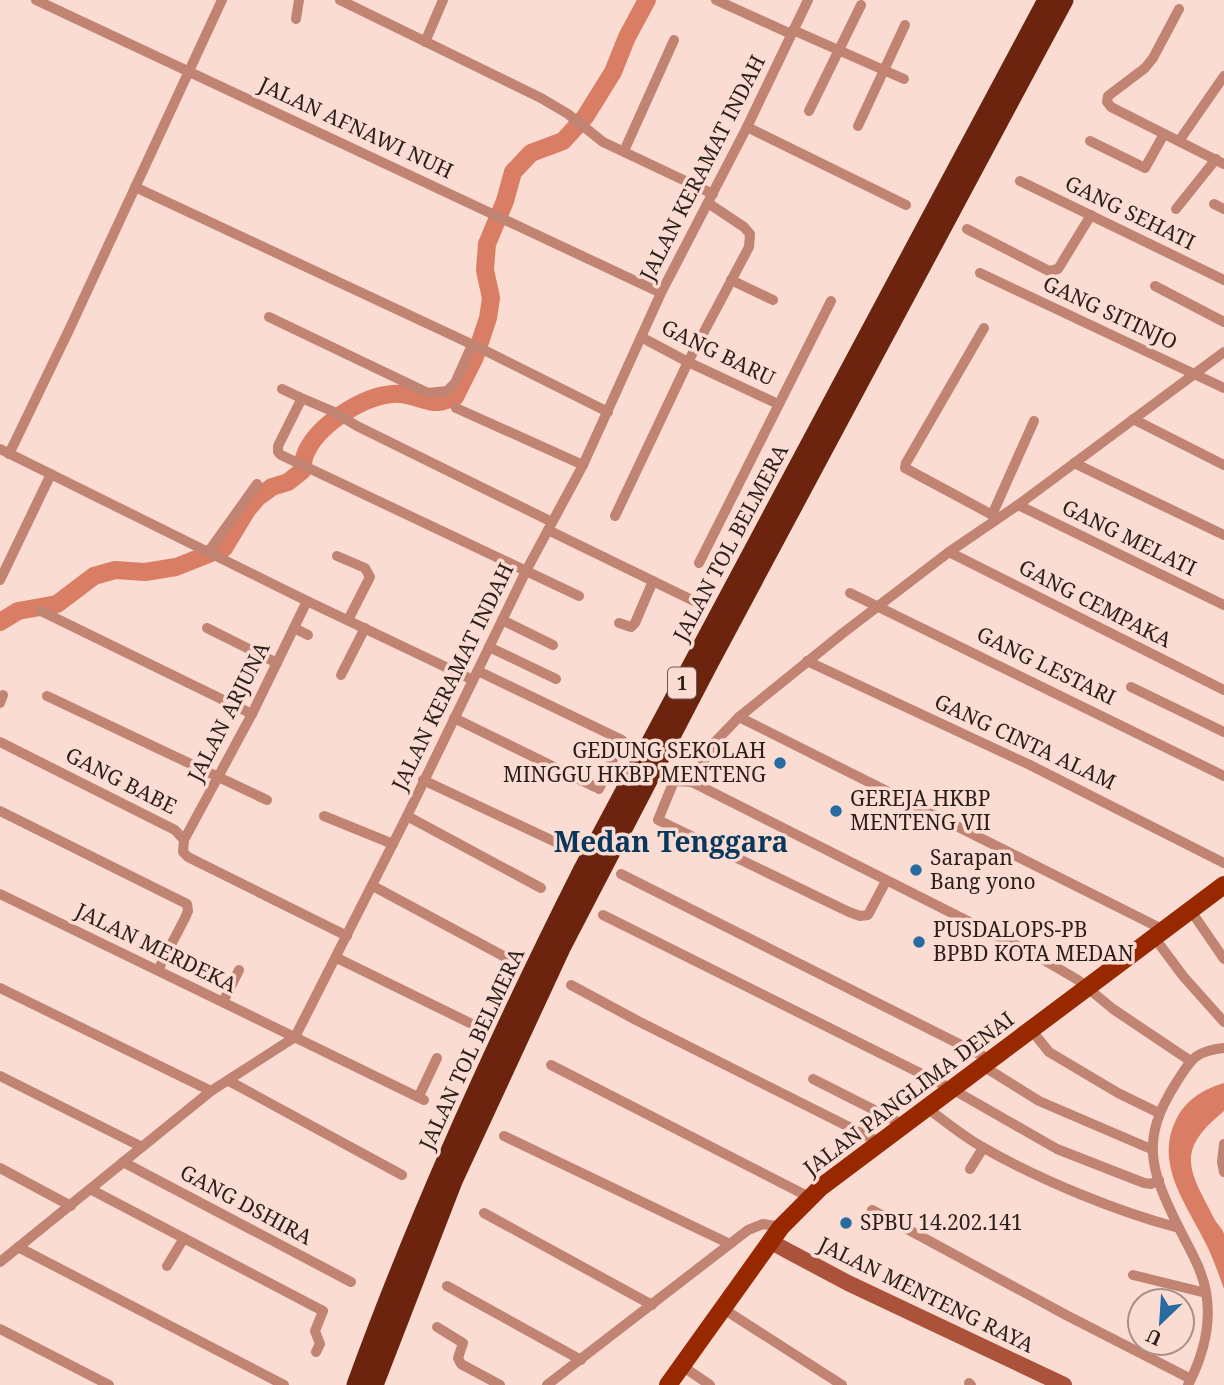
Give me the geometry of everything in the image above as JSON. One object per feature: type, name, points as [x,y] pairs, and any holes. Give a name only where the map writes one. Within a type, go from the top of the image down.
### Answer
[{"type":"highway","name":"JALAN TOL BELMERA","points":[[356,1385],[398,1270],[454,1140],[582,871],[1047,0]]},
{"type":"highway","name":"JALAN TOL BELMERA","points":[[374,1385],[453,1181],[562,946],[707,667],[1064,0]]},
{"type":"main road","name":"JALAN PANGLIMA DENAI","points":[[668,1385],[776,1235],[809,1197],[1224,885]]},
{"type":"street","name":"JALAN AFNAWI NUH","points":[[36,0],[661,293]]},
{"type":"street","points":[[222,0],[135,187],[5,451],[307,601],[622,740],[597,788],[454,718]]},
{"type":"street","points":[[296,19],[299,0]]},
{"type":"street","points":[[340,0],[541,98],[573,118],[603,142],[711,199],[750,234],[749,247],[688,362],[615,516]]},
{"type":"street","points":[[425,41],[443,0]]},
{"type":"street","points":[[716,0],[904,79]]},
{"type":"street","name":"JALAN KERAMAT INDAH","points":[[2,1256],[18,1247],[71,1206],[211,1091],[229,1082],[295,1037],[373,886],[526,571],[583,465],[661,293],[711,199],[808,0]]},
{"type":"street","points":[[808,111],[861,5]]},
{"type":"street","points":[[1176,209],[1220,162],[1109,106],[1107,102],[1108,96],[1145,68],[1153,58],[1179,9]]},
{"type":"street","points":[[858,126],[905,25]]},
{"type":"street","points":[[624,151],[674,40]]},
{"type":"street","points":[[1180,141],[1224,76]]},
{"type":"street","points":[[747,127],[906,205]]},
{"type":"street","points":[[1090,141],[1145,168],[1164,134]]},
{"type":"street","name":"GANG SEHATI","points":[[1020,181],[1224,280]]},
{"type":"street","points":[[135,187],[474,345],[608,412]]},
{"type":"street","points":[[967,229],[1049,271],[1054,271],[1058,269],[1091,215]]},
{"type":"street","name":"GANG SITINJO","points":[[980,273],[1224,388]]},
{"type":"street","points":[[731,280],[773,300]]},
{"type":"street","points":[[1155,286],[1224,322]]},
{"type":"street","points":[[699,563],[831,301]]},
{"type":"street","points":[[270,317],[428,393],[447,391],[455,383],[474,345]]},
{"type":"street","points":[[984,328],[905,468],[995,516]]},
{"type":"street","name":"GANG BARU","points":[[641,337],[778,404]]},
{"type":"street","points":[[692,782],[714,743],[739,717],[807,662],[995,516],[1017,505],[1224,352]]},
{"type":"street","points":[[282,389],[332,411],[696,602]]},
{"type":"street","points":[[299,397],[300,403],[278,451],[335,482],[579,596]]},
{"type":"street","points":[[456,408],[583,465]]},
{"type":"street","points":[[1133,419],[1224,465]]},
{"type":"street","points":[[995,516],[1034,421]]},
{"type":"street","points":[[1074,463],[1224,535]]},
{"type":"street","points":[[0,580],[51,474]]},
{"type":"street","points":[[210,551],[257,484]]},
{"type":"street","name":"GANG MELATI","points":[[1017,505],[1224,605]]},
{"type":"street","name":"GANG CEMPAKA","points":[[949,552],[1224,690]]},
{"type":"street","points":[[337,556],[365,568],[370,577],[348,620]]},
{"type":"street","points":[[619,623],[631,627],[635,623],[653,581]]},
{"type":"street","name":"GANG LESTARI","points":[[850,593],[1224,776]]},
{"type":"street","name":"JALAN ARJUNA","points":[[184,840],[307,601]]},
{"type":"street","points":[[41,611],[251,714]]},
{"type":"street","points":[[502,620],[553,645]]},
{"type":"street","points":[[207,628],[277,663]]},
{"type":"street","points":[[294,628],[308,635]]},
{"type":"street","points":[[341,674],[365,628]]},
{"type":"street","points":[[489,647],[556,679]]},
{"type":"street","name":"GANG CINTA ALAM","points":[[807,662],[1030,765],[1224,863]]},
{"type":"street","points":[[1131,687],[1224,732]]},
{"type":"street","points":[[47,696],[267,800]]},
{"type":"street","points":[[739,717],[1159,934],[1184,976],[1224,1022]]},
{"type":"street","name":"GANG BABE","points":[[5,745],[102,792],[135,812],[163,823],[181,834],[184,840],[183,852],[188,857],[347,936]]},
{"type":"street","points":[[423,780],[564,846]]},
{"type":"street","points":[[886,881],[868,915],[860,916],[658,820],[674,781],[692,782],[1037,956],[1088,988],[1113,1009],[1189,1060]]},
{"type":"street","points":[[0,811],[187,904],[185,918],[158,970]]},
{"type":"street","points":[[324,816],[393,845]]},
{"type":"street","points":[[407,816],[541,888]]},
{"type":"street","points":[[621,874],[987,1063],[1039,1101],[1152,1149]]},
{"type":"street","points":[[373,886],[507,958]]},
{"type":"street","name":"JALAN MERDEKA","points":[[0,894],[421,1098],[437,1058]]},
{"type":"street","points":[[1191,911],[1221,946],[1224,959]]},
{"type":"street","points":[[603,915],[952,1090],[1057,1149],[1146,1183],[1159,1180]]},
{"type":"street","points":[[337,958],[476,1026]]},
{"type":"street","points":[[223,1002],[239,970]]},
{"type":"street","points":[[571,985],[879,1142]]},
{"type":"street","points":[[0,988],[211,1091]]},
{"type":"street","points":[[1032,1031],[1049,1052],[1118,1093],[1159,1113]]},
{"type":"street","points":[[873,1210],[1189,1382],[1201,1358],[1209,1318],[1206,1293],[1200,1271],[1154,1167],[1152,1149],[1159,1113],[1189,1060],[1206,1050],[1224,1048]]},
{"type":"street","points":[[551,1065],[809,1197]]},
{"type":"street","points":[[0,1076],[142,1147]]},
{"type":"street","points":[[813,1079],[904,1125]]},
{"type":"street","points":[[229,1082],[402,1175]]},
{"type":"street","points":[[927,1108],[983,1148],[1063,1187],[1155,1222],[1179,1228]]},
{"type":"street","points":[[504,1136],[730,1244]]},
{"type":"street","points":[[1224,1144],[1224,1172]]},
{"type":"street","points":[[970,1169],[983,1148]]},
{"type":"street","name":"GANG DSHIRA","points":[[124,1162],[351,1282]]},
{"type":"street","points":[[0,1168],[71,1206]]},
{"type":"street","points":[[90,1189],[323,1311],[315,1331],[320,1344],[316,1352]]},
{"type":"street","points":[[484,1213],[652,1305]]},
{"type":"street","points":[[547,1385],[753,1226],[762,1224],[776,1235]]},
{"type":"street","name":"JALAN MENTENG RAYA","points":[[776,1235],[848,1283],[1064,1385]]},
{"type":"street","points":[[167,1266],[184,1238]]},
{"type":"street","points":[[18,1247],[284,1385]]},
{"type":"street","points":[[1133,1275],[1206,1293]]},
{"type":"street","points":[[447,1286],[582,1360]]},
{"type":"street","points":[[722,1308],[842,1385]]},
{"type":"street","points":[[437,1327],[463,1343],[459,1363],[500,1385]]},
{"type":"street","points":[[0,1329],[109,1385]]},
{"type":"street","points":[[682,1366],[710,1385]]},
{"type":"shaded area","points":[[1224,1083],[1224,1111],[1198,1138],[1192,1150],[1191,1162],[1198,1187],[1224,1234],[1224,1289],[1208,1248],[1177,1187],[1169,1155],[1175,1122],[1184,1108],[1202,1092]]},
{"type":"waterway","points":[[0,622],[18,611],[57,604],[94,576],[115,570],[145,572],[176,567],[224,548],[257,498],[272,487],[288,482],[302,471],[305,455],[319,434],[354,407],[392,394],[437,402],[455,397],[475,357],[488,318],[491,298],[485,270],[487,244],[505,201],[513,172],[531,153],[563,141],[585,117],[613,72],[627,37],[647,0]]},
{"type":"place","name":"GEDUNG SEKOLAH MINGGU HKBP MENTENG","points":[[780,763]]},
{"type":"place","name":"GEREJA HKBP MENTENG VII","points":[[836,811]]},
{"type":"place","name":"Sarapan Bang yono","points":[[916,870]]},
{"type":"place","name":"PUSDALOPS-PB BPBD KOTA MEDAN","points":[[919,942]]},
{"type":"place","name":"SPBU 14.202.141","points":[[846,1223]]},
{"type":"district","name":"Medan Tenggara","points":[[671,842]]}]
